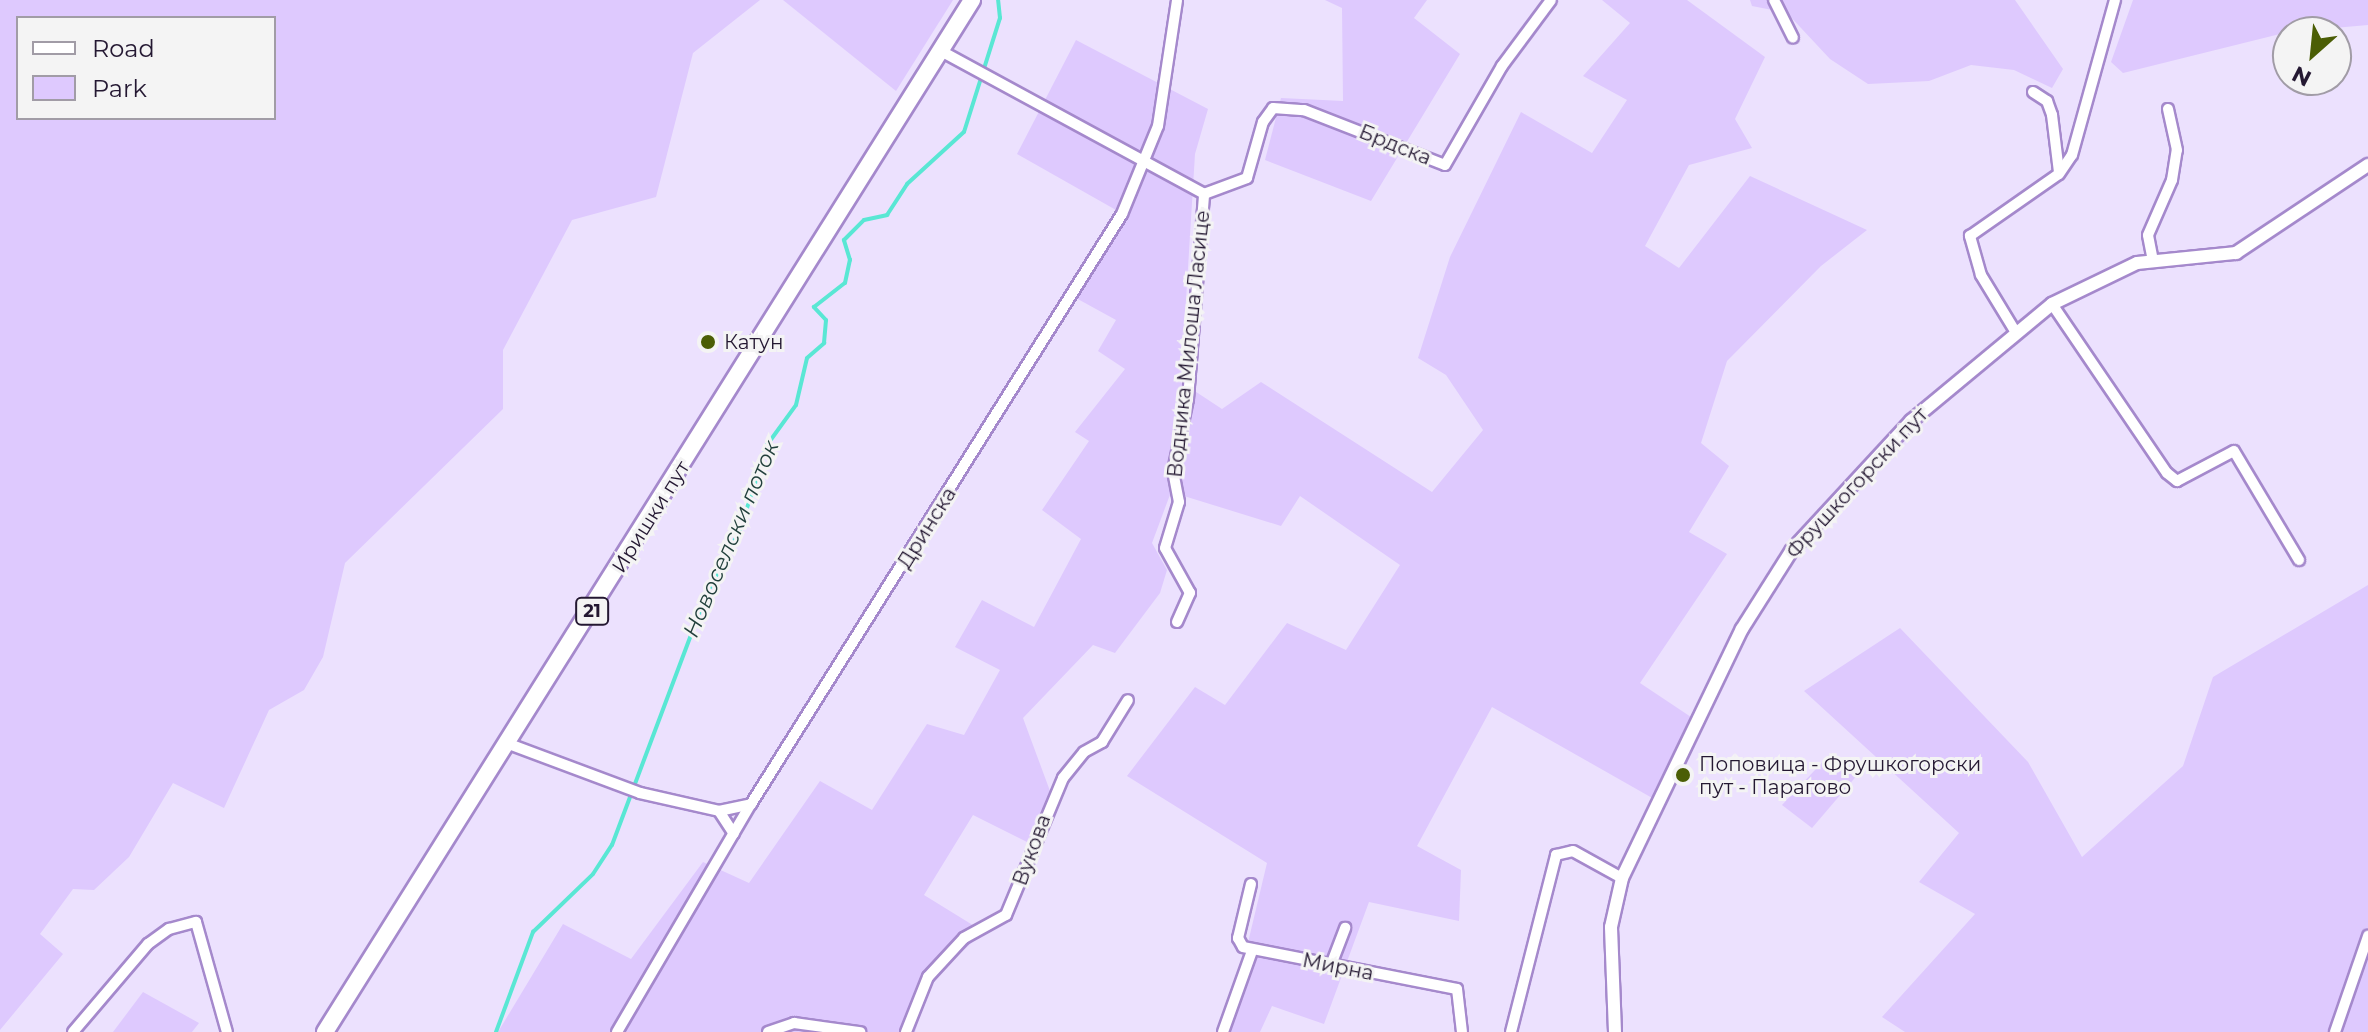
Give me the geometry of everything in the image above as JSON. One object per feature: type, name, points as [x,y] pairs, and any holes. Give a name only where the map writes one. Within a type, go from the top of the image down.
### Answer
[{"type":"main road","name":"Иришки пут","points":[[325,1032],[509,744],[972,0]]},
{"type":"street","name":"Дринска","points":[[617,1032],[751,804],[1015,389],[1122,214],[1147,160],[1165,92],[1177,0]]},
{"type":"street","name":"Брдска","points":[[1204,194],[1247,178],[1263,122],[1273,108],[1304,110],[1445,165],[1502,66],[1551,0]]},
{"type":"street","points":[[1774,0],[1793,38]]},
{"type":"street","points":[[2015,331],[1981,275],[1970,236],[2059,174],[2083,125],[2115,0]]},
{"type":"street","points":[[941,51],[1147,160],[1204,194]]},
{"type":"street","points":[[2033,92],[2047,101],[2057,129],[2059,174]]},
{"type":"street","points":[[2153,261],[2148,235],[2172,180],[2177,150],[2168,109]]},
{"type":"street","name":"Фрушкогорски пут","points":[[1615,1032],[1611,927],[1622,878],[1766,584],[1911,421],[2015,331],[2052,304],[2109,272],[2153,261],[2236,253],[2368,165]]},
{"type":"street","name":"Водника Милоша Ласице","points":[[1177,622],[1190,593],[1165,548],[1179,502],[1173,471],[1188,399],[1204,194]]},
{"type":"street","points":[[2052,304],[2167,473],[2177,481],[2234,451],[2299,560]]},
{"type":"street","name":"Вукова","points":[[906,1032],[928,977],[964,938],[1006,915],[1063,778],[1084,752],[1102,742],[1128,700]]},
{"type":"street","points":[[509,744],[640,793],[719,811],[751,804]]},
{"type":"street","points":[[719,811],[734,834]]},
{"type":"street","points":[[1511,1032],[1556,855],[1573,851],[1622,878]]},
{"type":"street","points":[[1223,1032],[1252,951],[1238,938],[1251,884]]},
{"type":"street","points":[[73,1032],[148,944],[169,929],[196,922],[227,1032]]},
{"type":"street","points":[[1331,965],[1345,928]]},
{"type":"street","points":[[2335,1032],[2368,936]]},
{"type":"street","name":"Мирна","points":[[1252,951],[1457,989],[1462,1032]]},
{"type":"street","points":[[768,1032],[794,1023],[860,1032]]},
{"type":"green space","points":[[0,0],[760,0],[693,53],[656,197],[572,220],[503,350],[503,409],[345,563],[323,657],[304,690],[269,710],[224,808],[173,783],[129,857],[94,890],[73,889],[40,934],[63,954],[0,1030]]},
{"type":"green space","points":[[783,0],[953,0],[896,91]]},
{"type":"green space","points":[[1325,0],[1427,0],[1414,18],[1460,54],[1371,201],[1265,160],[1281,98],[1343,101],[1342,8]]},
{"type":"green space","points":[[1602,0],[1687,0],[1765,57],[1735,119],[1752,148],[1689,165],[1645,246],[1679,268],[1750,176],[1867,230],[1821,266],[1727,361],[1701,443],[1729,466],[1689,532],[1727,554],[1640,683],[1691,717],[1654,799],[1492,707],[1417,846],[1461,870],[1459,921],[1369,902],[1324,1024],[1272,1006],[1260,1032],[1228,1032],[1257,956],[1245,955],[1267,863],[1127,776],[1195,687],[1225,705],[1287,623],[1346,650],[1400,565],[1300,496],[1281,526],[1171,492],[1152,543],[1167,570],[1160,593],[1115,653],[1093,645],[1023,718],[1050,791],[1029,843],[973,815],[924,895],[984,932],[931,979],[915,1032],[498,1032],[563,924],[631,959],[703,862],[749,883],[820,781],[872,810],[927,724],[964,735],[1000,670],[955,647],[982,600],[1034,627],[1081,539],[1042,510],[1089,441],[1075,432],[1125,369],[1098,351],[1116,320],[1065,292],[1116,210],[1017,154],[1076,40],[1208,109],[1195,154],[1181,382],[1222,409],[1261,382],[1432,492],[1483,430],[1446,375],[1418,358],[1450,257],[1521,112],[1592,153],[1627,100],[1583,76],[1630,23]]},
{"type":"green space","points":[[1750,0],[2015,0],[2063,69],[2052,88],[2014,70],[1971,65],[1929,81],[1868,84],[1830,59],[1787,13],[1752,6]]},
{"type":"green space","points":[[2133,0],[2368,0],[2368,25],[2352,26],[2352,16],[2272,16],[2272,36],[2123,73],[2111,62]]},
{"type":"green space","points":[[2368,585],[2368,1032],[1905,1032],[1882,1017],[1975,914],[1919,882],[1959,833],[1804,691],[1900,628],[2028,762],[2082,857],[2183,766],[2213,677]]},
{"type":"green space","points":[[1831,753],[1859,773],[1812,828],[1782,805]]},
{"type":"green space","points":[[143,992],[199,1023],[192,1032],[113,1032]]},
{"type":"waterway","name":"Новоселски поток","points":[[496,1032],[533,932],[593,874],[612,845],[705,597],[740,530],[767,445],[796,405],[807,358],[824,343],[826,320],[814,307],[845,283],[850,260],[844,240],[864,220],[887,215],[907,184],[964,132],[1000,18],[998,0]]},
{"type":"place","name":"Катун","points":[[708,342]]},
{"type":"place","name":"Поповица - Фрушкогорски пут - Парагово","points":[[1683,775]]}]
